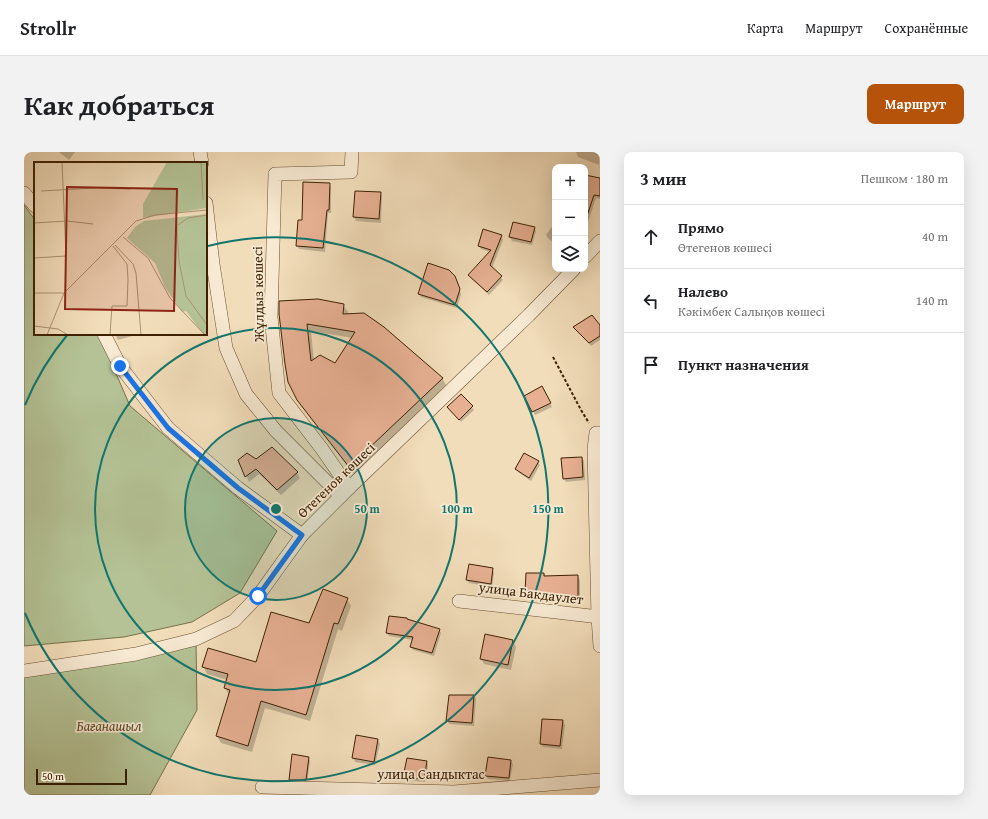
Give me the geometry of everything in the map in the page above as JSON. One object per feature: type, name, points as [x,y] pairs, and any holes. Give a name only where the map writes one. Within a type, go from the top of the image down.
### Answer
[{"type":"street","points":[[200,152],[202,162]]},
{"type":"street","name":"Жұлдыз көшесі","points":[[345,492],[322,449],[279,393],[271,317],[275,174],[351,172],[352,152]]},
{"type":"street","points":[[24,193],[34,205]]},
{"type":"street","points":[[207,212],[213,264],[226,348],[246,394],[276,431],[345,492]]},
{"type":"street","points":[[588,254],[600,241]]},
{"type":"street","name":"Өтегенов көшесі","points":[[24,671],[136,654],[196,639],[234,621],[258,596],[302,535],[530,315],[571,272]]},
{"type":"street","points":[[104,335],[120,366],[168,428],[238,488],[302,535]]},
{"type":"street","points":[[598,433],[594,449],[600,646]]},
{"type":"street","name":"улица Бакдаулет","points":[[458,601],[599,617]]},
{"type":"street","name":"улица Сандыктас","points":[[262,787],[454,792],[600,780]]},
{"type":"path","points":[[553,357],[581,410]]},
{"type":"green space","points":[[24,205],[34,219],[34,335],[99,335],[130,406],[277,531],[240,593],[192,622],[124,637],[24,646]]},
{"type":"green space","name":"Бағанашыл","points":[[196,639],[197,710],[150,795],[24,795],[24,671]]},
{"type":"building","points":[[588,176],[600,178],[600,196],[594,195],[588,213]]},
{"type":"building","points":[[303,182],[330,183],[329,210],[327,210],[323,248],[296,246],[298,220],[302,220]]},
{"type":"building","points":[[355,191],[381,192],[379,219],[353,217]]},
{"type":"building","points":[[513,222],[535,227],[531,242],[509,237]]},
{"type":"building","points":[[483,229],[502,235],[490,265],[502,276],[487,292],[468,275],[491,250],[478,246]]},
{"type":"building","points":[[428,263],[449,270],[455,276],[460,289],[455,305],[418,294]]},
{"type":"building","points":[[318,299],[344,304],[343,314],[364,313],[384,327],[443,378],[349,467],[297,400],[288,382],[279,314],[279,301]],"holes":[[[307,324],[355,332],[335,363],[320,355],[311,361]]]},
{"type":"building","points":[[592,315],[600,325],[600,336],[589,343],[573,327]]},
{"type":"building","points":[[542,386],[551,403],[532,412],[524,396]]},
{"type":"building","points":[[461,394],[473,406],[459,420],[447,407]]},
{"type":"building","points":[[272,447],[298,472],[277,490],[256,469],[245,477],[238,460],[247,453],[256,459]]},
{"type":"building","points":[[524,453],[539,461],[529,478],[515,469]]},
{"type":"building","points":[[582,457],[583,477],[563,479],[561,458]]},
{"type":"building","points":[[469,564],[493,568],[491,584],[466,580]]},
{"type":"building","points":[[526,573],[544,573],[544,576],[578,575],[578,596],[556,596],[556,594],[525,593]]},
{"type":"building","points":[[323,589],[348,598],[338,624],[334,623],[306,715],[261,701],[248,746],[216,736],[230,690],[224,688],[228,674],[202,667],[208,648],[256,662],[271,612],[309,623]]},
{"type":"building","points":[[389,616],[407,618],[440,629],[432,653],[410,647],[413,637],[386,633]]},
{"type":"building","points":[[485,634],[513,640],[508,665],[480,659]]},
{"type":"building","points":[[449,695],[474,695],[472,723],[446,721]]},
{"type":"building","points":[[542,719],[563,720],[560,746],[540,744]]},
{"type":"building","points":[[356,735],[378,739],[374,762],[352,758]]},
{"type":"building","points":[[292,754],[309,757],[306,780],[289,780]]},
{"type":"building","points":[[488,757],[511,760],[509,778],[485,776]]},
{"type":"building","points":[[407,758],[427,761],[424,779],[403,777]]},
{"type":"route","points":[[120,366],[168,428],[238,488],[302,535],[258,596]]}]
